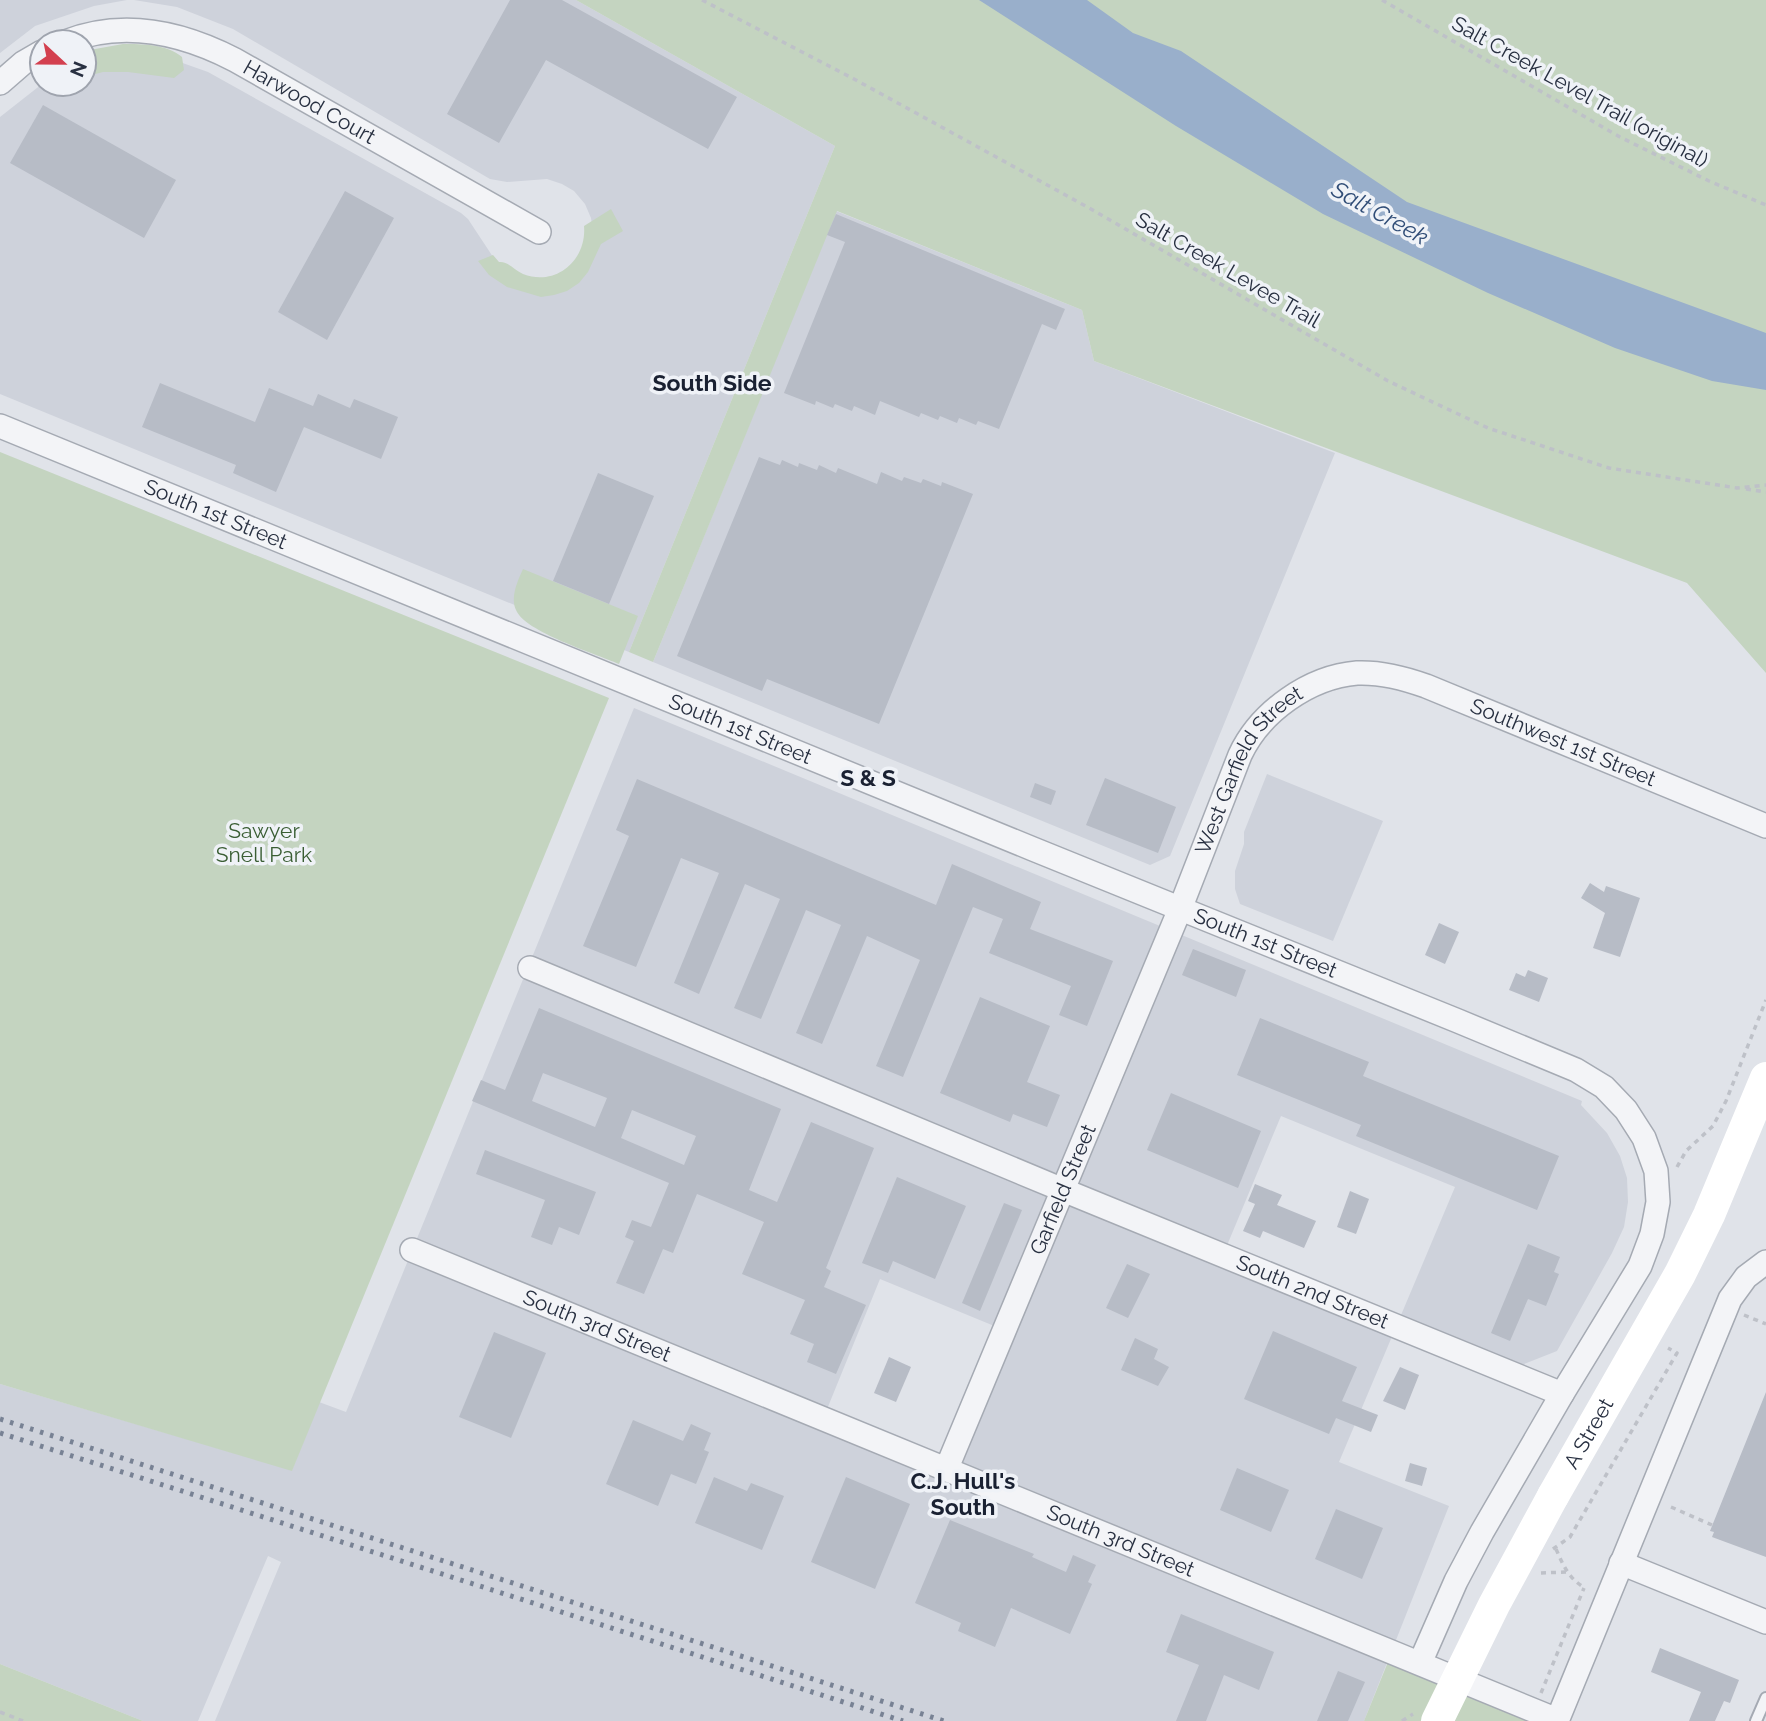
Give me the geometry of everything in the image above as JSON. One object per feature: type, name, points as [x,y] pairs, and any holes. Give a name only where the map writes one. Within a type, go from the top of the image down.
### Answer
[{"type":"main road","name":"A Street","points":[[1437,1721],[1494,1605],[1553,1496],[1680,1274],[1709,1215],[1766,1079]]},
{"type":"street","name":"Harwood Court","points":[[98,33],[146,30],[166,33],[203,45],[539,232]]},
{"type":"street","points":[[0,83],[28,60]]},
{"type":"street","name":"South 1st Street","points":[[0,426],[1576,1070],[1604,1087],[1626,1110]]},
{"type":"street","name":"West Garfield Street","points":[[1180,909],[1240,755],[1253,732],[1267,716],[1300,693],[1324,681],[1356,673]]},
{"type":"street","name":"Southwest 1st Street","points":[[1356,673],[1391,676],[1426,686],[1766,826]]},
{"type":"street","name":"Garfield Street","points":[[946,1469],[1180,909]]},
{"type":"street","name":"South 2nd Street","points":[[530,968],[1562,1394]]},
{"type":"street","name":"A Street","points":[[1420,1664],[1456,1581],[1482,1532],[1640,1265],[1652,1234],[1658,1202],[1656,1171],[1644,1138],[1626,1110]]},
{"type":"street","name":"South 3rd Street","points":[[412,1250],[1557,1720]]},
{"type":"street","points":[[1557,1720],[1730,1300],[1746,1277],[1766,1262]]},
{"type":"street","points":[[1621,1563],[1766,1622]]},
{"type":"lane","points":[[1756,1721],[1766,1698]]},
{"type":"path","name":"Salt Creek Levee Trail","points":[[702,0],[854,79],[1091,209],[1388,381],[1488,428],[1609,468],[1737,488],[1766,485]]},
{"type":"path","name":"Salt Creek Level Trail (original)","points":[[1382,0],[1620,137],[1709,181],[1766,205]]},
{"type":"path","points":[[1737,488],[1766,492]]},
{"type":"path","points":[[1671,1507],[1712,1525]]},
{"type":"path","points":[[1556,1549],[1574,1582],[1608,1597]]},
{"type":"path","points":[[1534,1710],[1584,1588]]},
{"type":"path","points":[[0,1712],[23,1721]]},
{"type":"shaded area","points":[[0,0],[127,0],[94,6],[28,28],[28,31],[0,53]]},
{"type":"shaded area","points":[[134,0],[576,0],[835,146],[629,652],[0,394],[0,117],[28,95],[28,98],[98,98],[98,59],[160,55],[208,72],[461,213],[468,219],[497,263],[535,285],[575,270],[593,232],[585,204],[574,191],[562,184],[547,179],[507,182],[490,179],[233,29],[177,7]]},
{"type":"shaded area","points":[[836,211],[1082,310],[1094,361],[1335,453],[1170,856],[1150,865],[653,662]]},
{"type":"shaded area","points":[[634,708],[1582,1101],[1581,1105],[1607,1133],[1620,1156],[1627,1178],[1628,1202],[1624,1227],[1557,1351],[1506,1371],[1396,1327],[1339,1462],[1449,1506],[1364,1721],[215,1721],[281,1562],[268,1556],[198,1721],[143,1721],[0,1664],[0,1384],[292,1470],[319,1402],[346,1412]],"holes":[[[1281,1116],[1455,1187],[1396,1327],[1223,1255]],[[880,1279],[1004,1330],[945,1469],[823,1419]]]},
{"type":"shaded area","points":[[1267,774],[1383,821],[1333,941],[1240,904],[1235,889],[1235,871],[1244,844],[1244,832]]},
{"type":"green space","points":[[576,0],[1766,0],[1766,673],[1687,583],[1094,361],[1082,310],[837,211],[653,662],[629,652],[835,146]]},
{"type":"green space","points":[[138,44],[169,49],[182,57],[184,70],[174,78],[128,72],[98,73],[98,48]]},
{"type":"green space","points":[[611,209],[623,231],[601,244],[588,272],[579,283],[567,291],[541,297],[507,287],[489,275],[478,261],[493,255],[499,262],[508,264],[523,274],[547,277],[558,273],[575,260],[584,238],[584,226]]},
{"type":"green space","name":"Sawyer Snell Park","points":[[0,452],[609,698],[292,1471],[0,1384]]},
{"type":"green space","points":[[523,569],[638,616],[619,664],[546,634],[522,618],[516,610],[514,600],[515,589]]},
{"type":"green space","points":[[1392,1652],[1557,1721],[1364,1721]]},
{"type":"green space","points":[[0,1664],[143,1721],[0,1721]]},
{"type":"water","name":"Salt Creek","points":[[979,0],[1087,0],[1133,33],[1181,51],[1407,202],[1766,333],[1766,390],[1712,381],[1615,348],[1488,293],[1323,214],[1176,126]]},
{"type":"building","points":[[510,0],[562,0],[737,97],[708,149],[546,60],[499,143],[447,114]]},
{"type":"building","points":[[43,105],[176,180],[144,238],[10,163]]},
{"type":"building","points":[[345,191],[394,218],[327,340],[278,312]]},
{"type":"building","points":[[836,214],[1065,309],[1056,330],[1042,324],[999,429],[978,421],[976,425],[959,418],[957,423],[940,416],[938,420],[921,413],[919,417],[880,401],[875,415],[854,406],[852,411],[835,404],[833,408],[816,401],[815,405],[784,393],[845,242],[827,235]]},
{"type":"building","points":[[160,383],[255,422],[269,388],[313,406],[318,394],[350,408],[354,399],[398,417],[381,459],[304,427],[276,492],[233,473],[236,465],[142,427]]},
{"type":"building","points":[[759,457],[780,465],[782,460],[798,467],[799,463],[817,470],[819,465],[836,473],[838,468],[877,484],[881,472],[902,481],[904,477],[921,483],[923,479],[941,486],[942,482],[973,494],[879,724],[767,679],[762,691],[677,656]]},
{"type":"building","points":[[598,473],[654,496],[609,604],[553,581]]},
{"type":"building","points":[[1105,778],[1176,807],[1158,853],[1086,825]]},
{"type":"building","points":[[637,779],[936,905],[952,864],[1041,902],[1030,929],[1113,961],[1087,1026],[1059,1015],[1071,986],[989,953],[1003,919],[973,907],[903,1077],[876,1066],[920,960],[867,936],[822,1044],[796,1033],[841,925],[806,910],[761,1019],[734,1008],[780,899],[745,884],[699,994],[674,983],[719,873],[681,858],[636,967],[583,946],[629,836],[616,830]]},
{"type":"building","points":[[1035,783],[1056,791],[1051,805],[1030,797]]},
{"type":"building","points":[[1590,883],[1604,892],[1606,886],[1640,898],[1620,957],[1593,948],[1605,913],[1581,898]]},
{"type":"building","points":[[1439,923],[1459,932],[1445,964],[1425,955]]},
{"type":"building","points":[[1193,949],[1246,970],[1236,997],[1182,975]]},
{"type":"building","points":[[1528,970],[1548,978],[1539,1002],[1509,990],[1516,973],[1525,977]]},
{"type":"building","points":[[980,997],[1050,1026],[1027,1082],[1060,1095],[1047,1127],[1013,1114],[1010,1122],[940,1093]]},
{"type":"building","points":[[539,1008],[781,1109],[749,1190],[777,1202],[811,1122],[874,1148],[826,1268],[831,1271],[824,1287],[866,1305],[836,1374],[807,1362],[814,1344],[790,1334],[805,1300],[742,1274],[764,1222],[707,1198],[697,1194],[673,1253],[663,1249],[644,1294],[616,1283],[634,1241],[625,1237],[632,1220],[651,1227],[669,1183],[472,1101],[481,1080],[505,1090]],"holes":[[[543,1073],[607,1098],[595,1127],[532,1101]],[[632,1110],[696,1136],[684,1165],[621,1138]]]},
{"type":"building","points":[[1260,1018],[1369,1062],[1363,1076],[1559,1156],[1537,1210],[1356,1136],[1361,1125],[1237,1075]]},
{"type":"building","points":[[1171,1093],[1261,1131],[1238,1188],[1147,1150]]},
{"type":"building","points":[[485,1150],[596,1192],[579,1235],[559,1227],[552,1245],[531,1237],[545,1200],[476,1174]]},
{"type":"building","points":[[897,1177],[966,1206],[935,1279],[893,1261],[888,1273],[862,1263]]},
{"type":"building","points":[[1255,1184],[1282,1195],[1277,1205],[1316,1221],[1304,1248],[1263,1231],[1260,1238],[1243,1231],[1255,1204],[1248,1201]]},
{"type":"building","points":[[1350,1191],[1369,1199],[1356,1234],[1337,1227]]},
{"type":"building","points":[[1004,1203],[1022,1210],[980,1311],[962,1303]]},
{"type":"building","points":[[1528,1244],[1560,1257],[1554,1272],[1559,1274],[1546,1306],[1528,1299],[1510,1341],[1491,1333]]},
{"type":"building","points":[[1127,1264],[1150,1274],[1128,1318],[1106,1308]]},
{"type":"building","points":[[1273,1331],[1357,1367],[1342,1401],[1378,1415],[1371,1432],[1336,1418],[1329,1434],[1244,1399]]},
{"type":"building","points":[[494,1332],[546,1353],[511,1438],[459,1417]]},
{"type":"building","points":[[1135,1338],[1158,1349],[1154,1359],[1169,1367],[1158,1386],[1121,1370]]},
{"type":"building","points":[[889,1357],[911,1367],[896,1402],[874,1393]]},
{"type":"building","points":[[1400,1367],[1419,1375],[1405,1410],[1383,1401]]},
{"type":"building","points":[[1766,1392],[1766,1557],[1712,1537],[1714,1532],[1710,1531]]},
{"type":"building","points":[[633,1420],[683,1441],[691,1424],[711,1433],[704,1450],[709,1452],[696,1484],[671,1474],[658,1506],[606,1484]]},
{"type":"building","points":[[1410,1463],[1427,1468],[1422,1486],[1405,1481]]},
{"type":"building","points":[[1237,1468],[1289,1490],[1271,1532],[1220,1510]]},
{"type":"building","points":[[714,1477],[747,1491],[751,1483],[784,1496],[762,1550],[695,1523]]},
{"type":"building","points":[[846,1477],[910,1504],[875,1589],[811,1562]]},
{"type":"building","points":[[1336,1509],[1383,1528],[1362,1579],[1315,1559]]},
{"type":"building","points":[[950,1520],[1034,1554],[1032,1557],[1066,1572],[1073,1555],[1096,1565],[1088,1582],[1092,1584],[1070,1634],[1011,1608],[995,1647],[958,1631],[961,1623],[915,1603]]},
{"type":"building","points":[[1181,1614],[1274,1652],[1259,1690],[1224,1675],[1206,1721],[1176,1721],[1199,1665],[1166,1652]]},
{"type":"building","points":[[1660,1648],[1739,1680],[1730,1703],[1724,1701],[1715,1721],[1689,1721],[1701,1692],[1651,1672]]},
{"type":"building","points":[[1338,1671],[1365,1682],[1348,1721],[1317,1721]]},
{"type":"railway","points":[[0,1419],[944,1721]]},
{"type":"railway","points":[[0,1433],[903,1721]]},
{"type":"district","name":"South Side","points":[[712,383]]},
{"type":"district","name":"S & S","points":[[868,778]]},
{"type":"district","name":"C.J. Hull's South","points":[[963,1494]]}]
